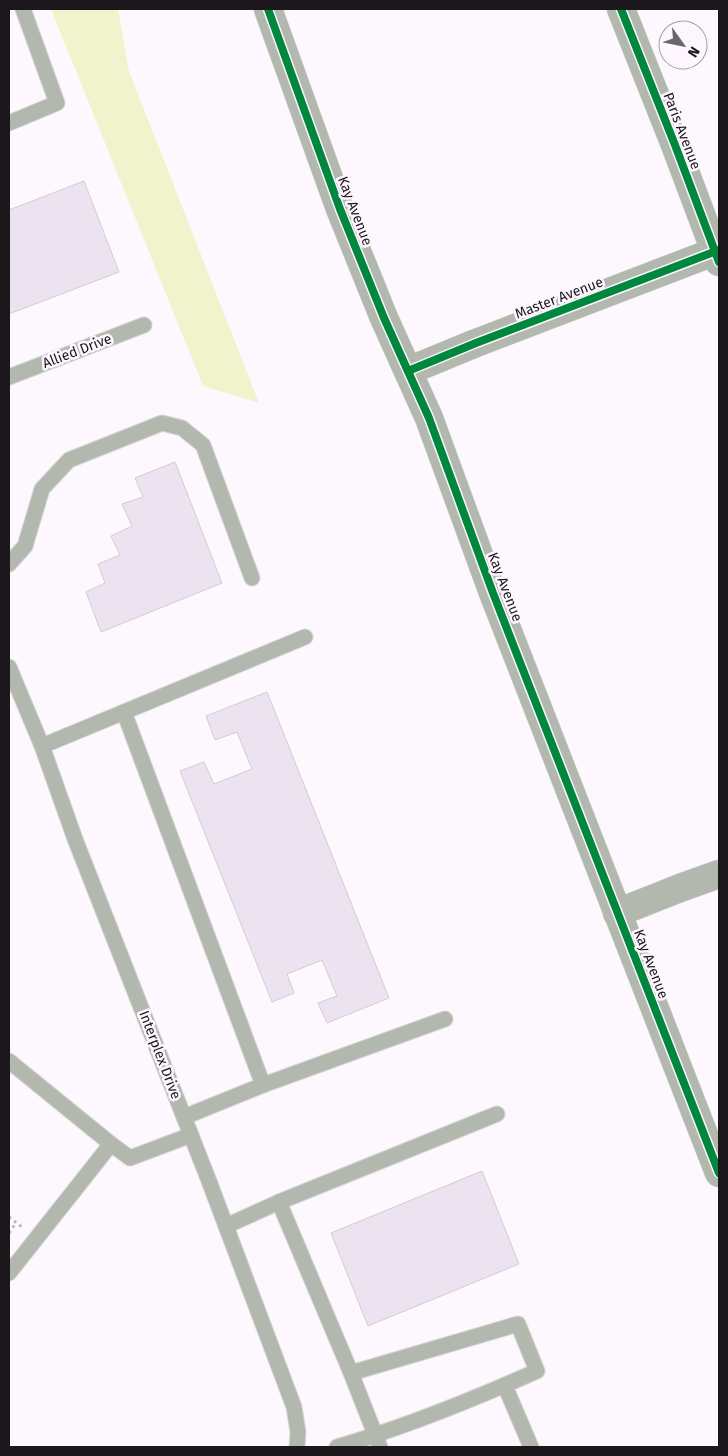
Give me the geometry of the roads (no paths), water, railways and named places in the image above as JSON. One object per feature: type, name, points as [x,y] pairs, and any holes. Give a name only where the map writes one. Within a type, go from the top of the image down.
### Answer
[{"type":"street","name":"Kay Avenue","points":[[268,9],[340,210],[384,318],[429,418],[493,593],[719,1173]]},
{"type":"street","name":"Paris Avenue","points":[[621,9],[718,255]]},
{"type":"street","name":"Master Avenue","points":[[408,371],[476,343],[718,255]]},
{"type":"street","points":[[618,913],[719,874]]},
{"type":"lane","points":[[9,123],[57,103],[23,9]]},
{"type":"lane","name":"Allied Drive","points":[[9,378],[144,325]]},
{"type":"lane","points":[[9,564],[25,546],[42,489],[69,460],[162,423],[182,428],[203,445],[252,578]]},
{"type":"lane","points":[[42,746],[305,637]]},
{"type":"lane","name":"Interplex Drive","points":[[9,667],[42,746],[75,839],[191,1135],[294,1407],[298,1432],[297,1447]]},
{"type":"lane","points":[[124,712],[263,1085]]},
{"type":"lane","points":[[184,1117],[263,1085],[445,1019]]},
{"type":"lane","points":[[9,1061],[130,1158],[191,1135]]},
{"type":"lane","points":[[226,1226],[279,1202],[497,1114]]},
{"type":"lane","points":[[9,1273],[111,1144]]},
{"type":"lane","points":[[279,1202],[378,1441]]},
{"type":"lane","points":[[337,1447],[378,1441],[537,1371],[518,1324],[351,1373]]},
{"type":"lane","points":[[505,1386],[531,1447]]}]
